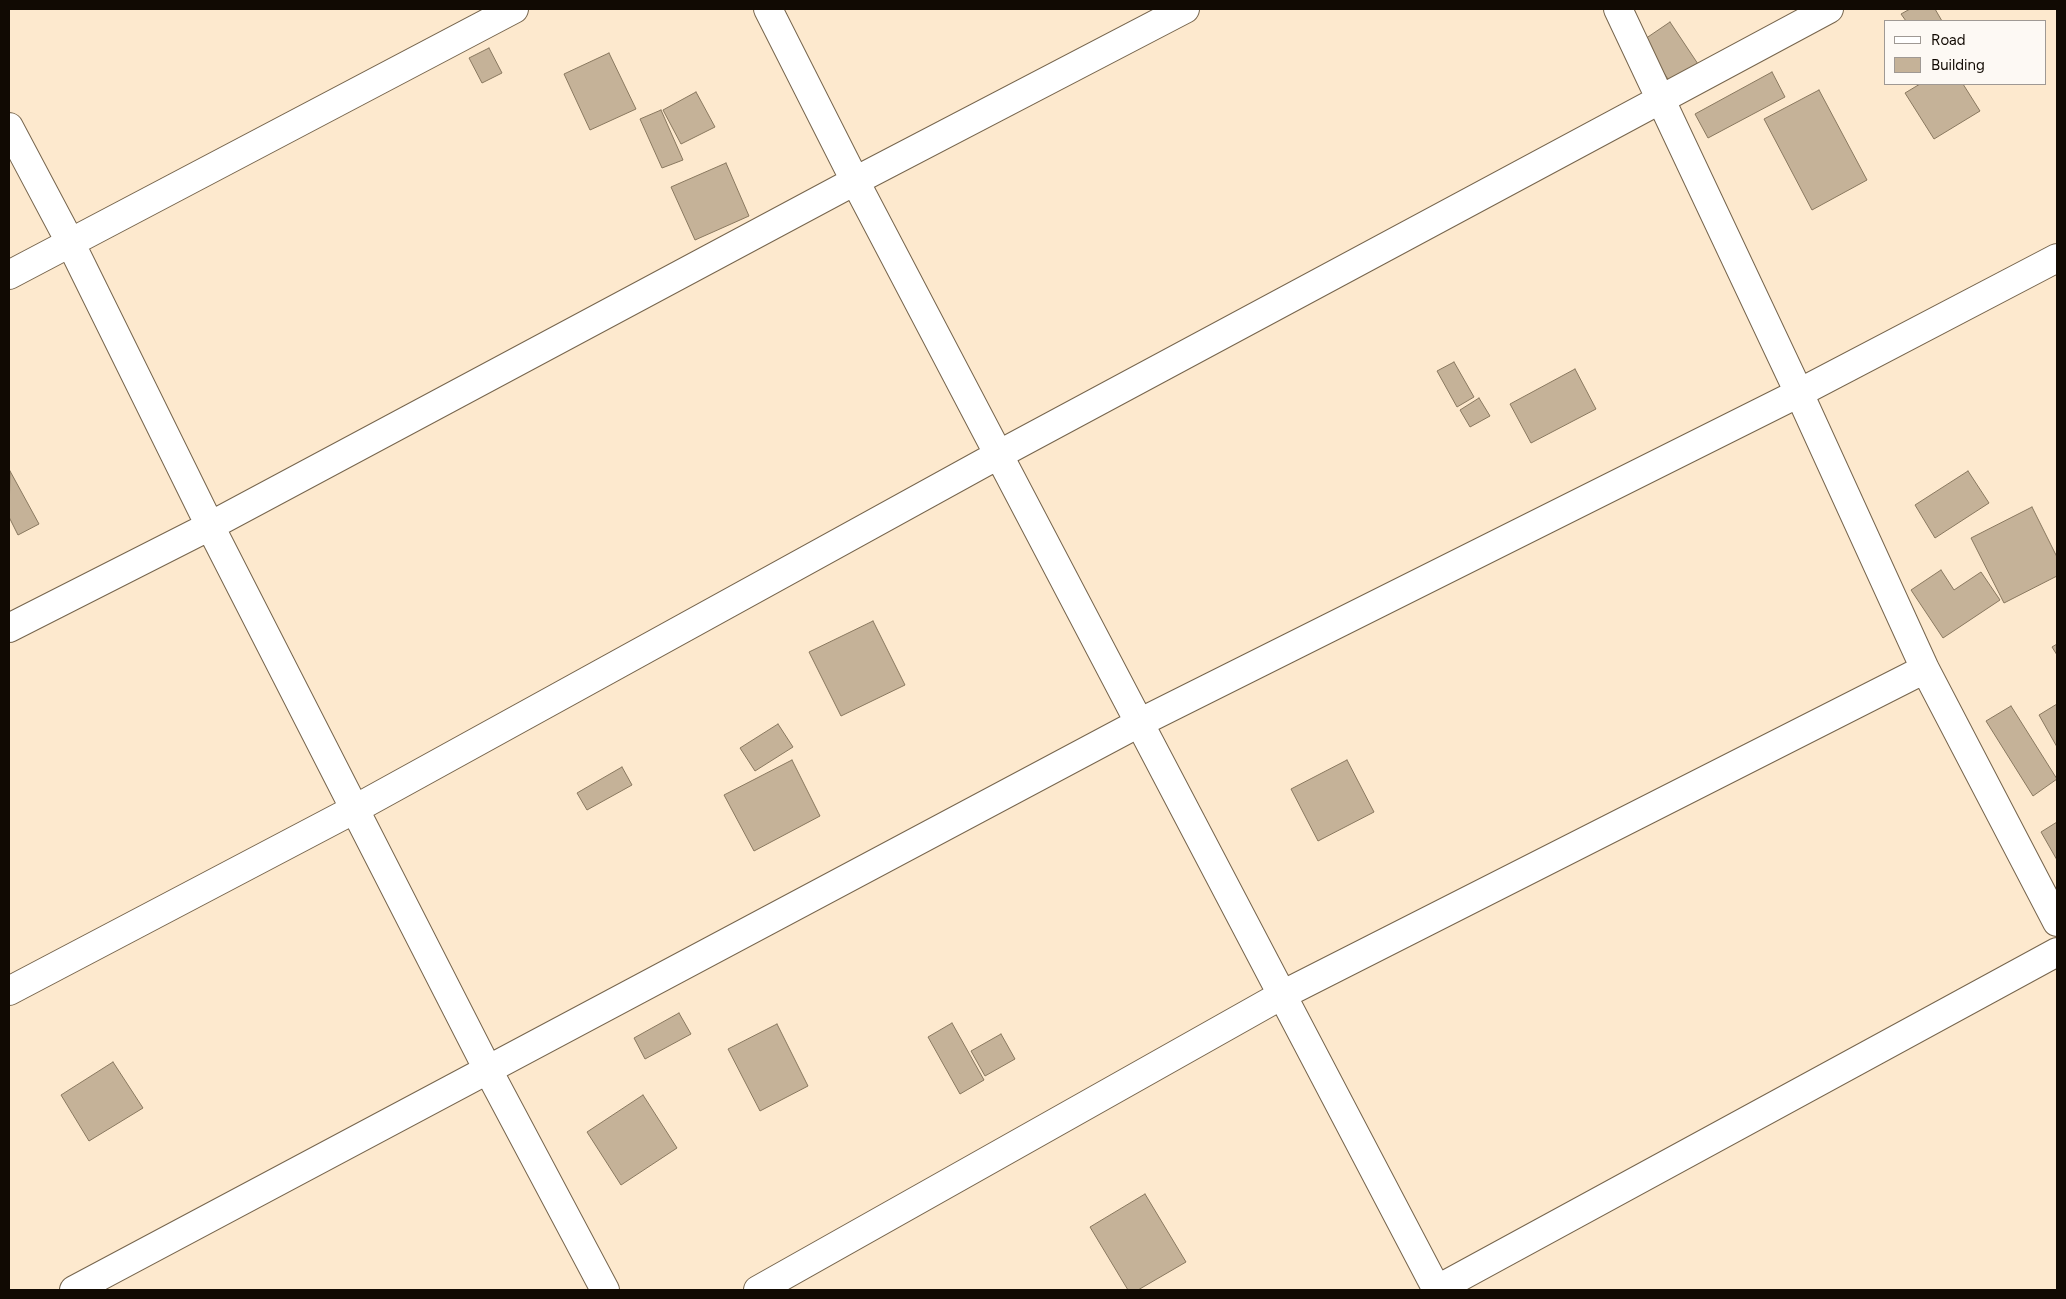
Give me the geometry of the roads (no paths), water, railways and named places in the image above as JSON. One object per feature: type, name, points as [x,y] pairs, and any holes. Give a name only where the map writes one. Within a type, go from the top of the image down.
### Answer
[{"type":"street","points":[[9,275],[514,9]]},
{"type":"street","points":[[768,9],[855,181],[998,455],[1437,1290],[2057,952]]},
{"type":"street","points":[[9,628],[210,526],[855,181],[1185,9]]},
{"type":"street","points":[[1618,9],[1799,393],[1925,669],[2057,922]]},
{"type":"street","points":[[9,991],[354,809],[998,455],[1829,9]]},
{"type":"street","points":[[9,127],[70,242],[210,526],[354,809],[488,1070],[605,1290]]},
{"type":"street","points":[[74,1290],[1139,723],[1799,393],[2057,258]]},
{"type":"street","points":[[758,1290],[1282,995],[1925,669]]}]
